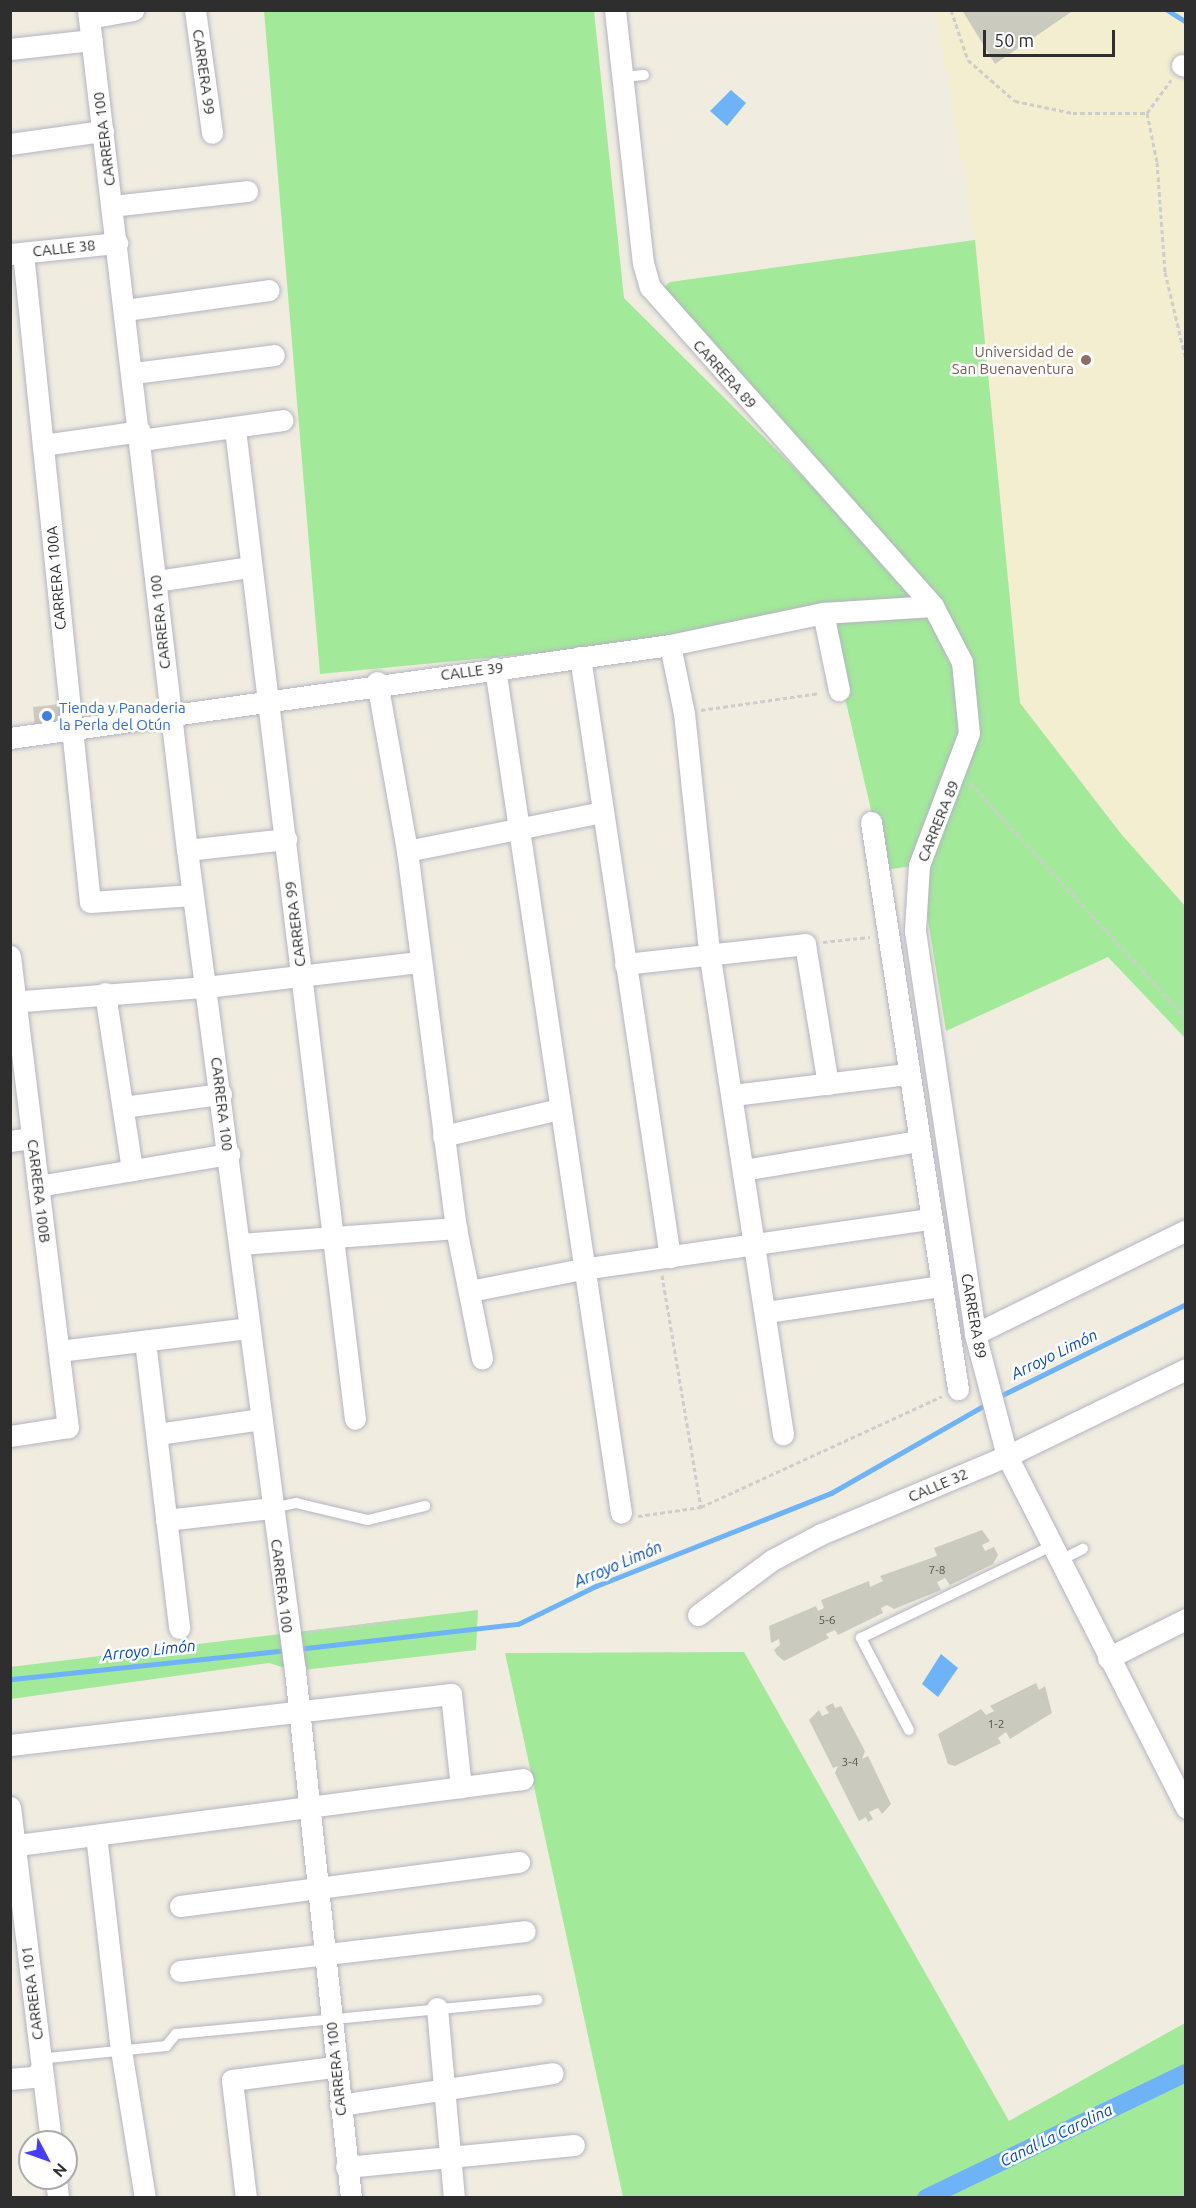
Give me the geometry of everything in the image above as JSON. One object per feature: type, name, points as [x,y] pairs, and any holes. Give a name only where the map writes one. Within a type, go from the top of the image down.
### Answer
[{"type":"street","points":[[88,14],[133,10]]},
{"type":"street","name":"CARRERA 99","points":[[195,10],[212,134]]},
{"type":"street","name":"CARRERA 89","points":[[615,10],[643,263],[655,296],[933,606],[962,662],[969,695],[969,733],[958,770],[919,865],[915,932],[978,1344],[1006,1450],[1055,1554],[1185,1808]]},
{"type":"street","name":"CARRERA 100","points":[[88,14],[134,373],[187,850],[229,1154],[287,1630],[295,1671],[297,1710],[327,1954],[334,2067],[351,2198]]},
{"type":"street","points":[[10,49],[92,40]]},
{"type":"street","points":[[10,144],[103,131]]},
{"type":"street","points":[[112,206],[247,191]]},
{"type":"street","name":"CALLE 38","points":[[17,254],[117,243]]},
{"type":"street","name":"CARRERA 100A","points":[[17,254],[43,445],[69,731],[90,902],[193,895]]},
{"type":"street","points":[[125,310],[269,290]]},
{"type":"street","points":[[134,373],[274,355]]},
{"type":"street","points":[[43,445],[235,429],[283,420]]},
{"type":"street","name":"CARRERA 99","points":[[235,429],[355,1419]]},
{"type":"street","points":[[156,581],[250,567]]},
{"type":"street","name":"CALLE 39","points":[[10,738],[171,718],[377,682],[670,645],[823,613],[933,606]]},
{"type":"street","points":[[823,613],[839,690]]},
{"type":"street","points":[[670,645],[684,713],[709,951],[767,1312],[783,1434]]},
{"type":"street","points":[[580,657],[665,1257]]},
{"type":"street","points":[[495,668],[582,1269],[621,1513]]},
{"type":"street","points":[[377,682],[407,851],[419,962],[456,1228],[482,1358]]},
{"type":"street","points":[[407,851],[602,812]]},
{"type":"street","points":[[871,822],[907,1074],[958,1389]]},
{"type":"street","points":[[187,850],[286,839]]},
{"type":"street","points":[[625,964],[709,951],[805,944],[828,1084]]},
{"type":"street","name":"CARRERA 100B","points":[[10,956],[13,1002],[69,1427],[10,1436]]},
{"type":"street","points":[[13,1002],[105,993],[206,987],[419,962]]},
{"type":"street","points":[[105,993],[132,1170]]},
{"type":"street","points":[[733,1095],[907,1074]]},
{"type":"street","points":[[123,1107],[221,1094]]},
{"type":"street","points":[[443,1136],[560,1109]]},
{"type":"street","points":[[10,1141],[32,1138]]},
{"type":"street","points":[[743,1170],[918,1141]]},
{"type":"street","points":[[38,1186],[229,1154]]},
{"type":"street","points":[[470,1291],[582,1269],[931,1219]]},
{"type":"street","points":[[240,1244],[456,1228]]},
{"type":"street","points":[[978,1344],[1185,1230]]},
{"type":"street","points":[[767,1312],[941,1286]]},
{"type":"street","points":[[59,1351],[250,1328]]},
{"type":"street","points":[[145,1341],[158,1434],[179,1628]]},
{"type":"street","name":"CALLE 32","points":[[698,1615],[772,1560],[821,1534],[1185,1369]]},
{"type":"street","points":[[158,1434],[261,1419]]},
{"type":"street","points":[[166,1520],[272,1508]]},
{"type":"street","points":[[1108,1658],[1185,1619]]},
{"type":"street","points":[[10,1745],[451,1694],[461,1787]]},
{"type":"street","points":[[12,1846],[523,1779]]},
{"type":"street","name":"CARRERA 101","points":[[10,1807],[12,1846],[49,2130]]},
{"type":"street","points":[[96,1835],[121,2050],[145,2198]]},
{"type":"street","points":[[180,1906],[519,1862]]},
{"type":"street","points":[[180,1971],[525,1931]]},
{"type":"street","points":[[437,2008],[454,2198]]},
{"type":"street","points":[[246,2198],[232,2080],[334,2067]]},
{"type":"street","points":[[10,2079],[35,2077],[41,2069]]},
{"type":"street","points":[[340,2105],[553,2073]]},
{"type":"street","points":[[346,2167],[574,2145]]},
{"type":"lane","points":[[622,76],[644,75]]},
{"type":"lane","points":[[272,1508],[296,1503],[368,1520],[425,1506]]},
{"type":"lane","points":[[909,1730],[861,1638],[1055,1554],[1083,1549]]},
{"type":"lane","points":[[41,2069],[48,2058],[166,2046],[176,2034],[537,2000]]},
{"type":"path","points":[[951,10],[968,60],[1015,101],[1073,112],[1147,113]]},
{"type":"path","points":[[1184,65],[1147,113],[1157,162],[1165,272],[1185,360]]},
{"type":"path","points":[[684,713],[839,690]]},
{"type":"path","points":[[958,770],[1185,1018]]},
{"type":"path","points":[[805,944],[887,935]]},
{"type":"path","points":[[665,1257],[701,1507]]},
{"type":"path","points":[[621,1513],[701,1507],[958,1389]]},
{"type":"path","points":[[287,1630],[301,1632],[404,1620]]},
{"type":"shaded area","name":"Universidad de San Buenaventura","points":[[936,11],[1185,11],[1185,906],[1122,835],[1020,703],[975,240]]},
{"type":"green space","points":[[264,11],[594,11],[624,298],[905,578],[655,296],[670,282],[975,240],[1020,703],[1122,835],[1185,906],[1185,1038],[1108,957],[946,1031],[919,865],[885,870],[828,625],[320,674]]},
{"type":"green space","points":[[478,1610],[476,1650],[295,1671],[269,1663],[11,1699],[10,1667]]},
{"type":"green space","points":[[744,1652],[1009,2121],[1185,2023],[1185,2197],[623,2197],[505,1653]]},
{"type":"water","points":[[731,90],[746,103],[727,126],[710,111]]},
{"type":"water","points":[[941,1654],[958,1668],[938,1697],[922,1684]]},
{"type":"building","points":[[962,10],[1074,10],[995,64]]},
{"type":"building","name":"Tienda y Panaderia la Perla del Otún","points":[[60,704],[61,725],[35,727],[33,707]]},
{"type":"building","points":[[982,1530],[990,1541],[982,1545],[985,1551],[994,1547],[998,1555],[993,1564],[950,1585],[945,1578],[937,1582],[941,1590],[894,1609],[887,1605],[881,1608],[883,1613],[838,1635],[835,1630],[826,1634],[829,1638],[784,1661],[774,1650],[780,1645],[779,1639],[771,1643],[769,1626],[816,1606],[818,1611],[824,1608],[821,1600],[869,1581],[870,1587],[883,1581],[880,1576],[937,1556],[934,1548]]},
{"type":"building","points":[[1036,1683],[1039,1690],[1045,1686],[1052,1713],[1010,1739],[1006,1732],[998,1738],[1001,1743],[955,1766],[948,1764],[938,1734],[981,1709],[986,1715],[994,1711],[990,1706]]},
{"type":"building","points":[[833,1703],[835,1708],[841,1706],[865,1751],[862,1759],[868,1756],[891,1804],[882,1814],[878,1808],[869,1812],[873,1819],[868,1822],[866,1817],[859,1821],[835,1773],[838,1766],[833,1768],[809,1720],[819,1710],[822,1716],[829,1713],[825,1707]]},
{"type":"waterway","points":[[1167,10],[1186,22]]},
{"type":"waterway","name":"Arroyo Limón","points":[[996,1398],[1186,1304]]},
{"type":"waterway","name":"Arroyo Limón","points":[[297,1649],[518,1624],[596,1586],[831,1493],[988,1403]]},
{"type":"waterway","name":"Arroyo Limón","points":[[12,1679],[287,1650]]},
{"type":"waterway","name":"Canal La Carolina","points":[[926,2198],[1186,2073]]},
{"type":"place","name":"Universidad de San Buenaventura","points":[[1086,360]]},
{"type":"place","name":"Tienda y Panaderia la Perla del Otún","points":[[47,716]]}]
